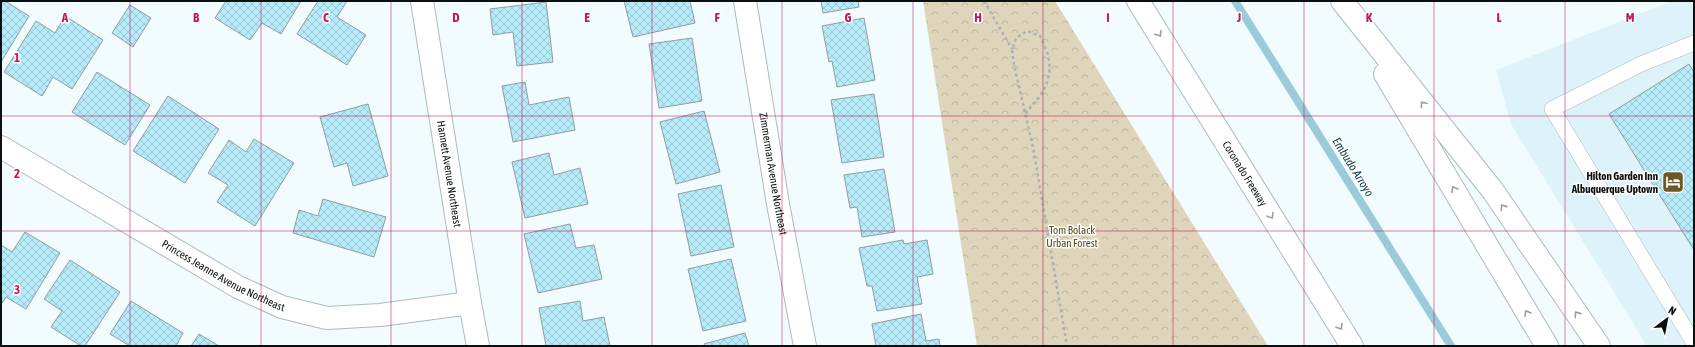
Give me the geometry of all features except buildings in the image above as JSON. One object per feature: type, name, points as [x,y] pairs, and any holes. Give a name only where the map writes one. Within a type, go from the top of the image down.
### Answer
[{"type":"main road","name":"Hannett Avenue Northeast","points":[[422,1],[478,346]]},
{"type":"main road","name":"Zimmerman Avenue Northeast","points":[[745,1],[778,204],[805,346]]},
{"type":"main road","name":"Coronado Freeway","points":[[1138,1],[1352,346]]},
{"type":"main road","points":[[1342,1],[1547,346]]},
{"type":"main road","points":[[1342,1],[1493,192],[1599,346]]},
{"type":"main road","name":"Princess Jeanne Avenue Northeast","points":[[1,147],[238,287],[282,308],[328,318],[380,315],[470,303]]},
{"type":"lane","points":[[1694,43],[1641,64],[1552,108],[1694,343]]},
{"type":"path","points":[[984,1],[1012,50],[1014,65],[1033,147],[1067,346]]},
{"type":"path","points":[[1012,50],[1016,38],[1027,30],[1040,36],[1049,59],[1048,83],[1038,99],[1025,113]]},
{"type":"shaded area","points":[[1672,1],[1694,1],[1694,346],[1647,346],[1511,124],[1496,70]]},
{"type":"green space","name":"Tom Bolack Urban Forest","points":[[923,1],[1055,1],[1268,346],[977,346]]},
{"type":"waterway","name":"Embudo Arroyo","points":[[1235,1],[1451,346]]},
{"type":"place","name":"Hilton Garden Inn Albuquerque Uptown","points":[[1673,182]]}]
